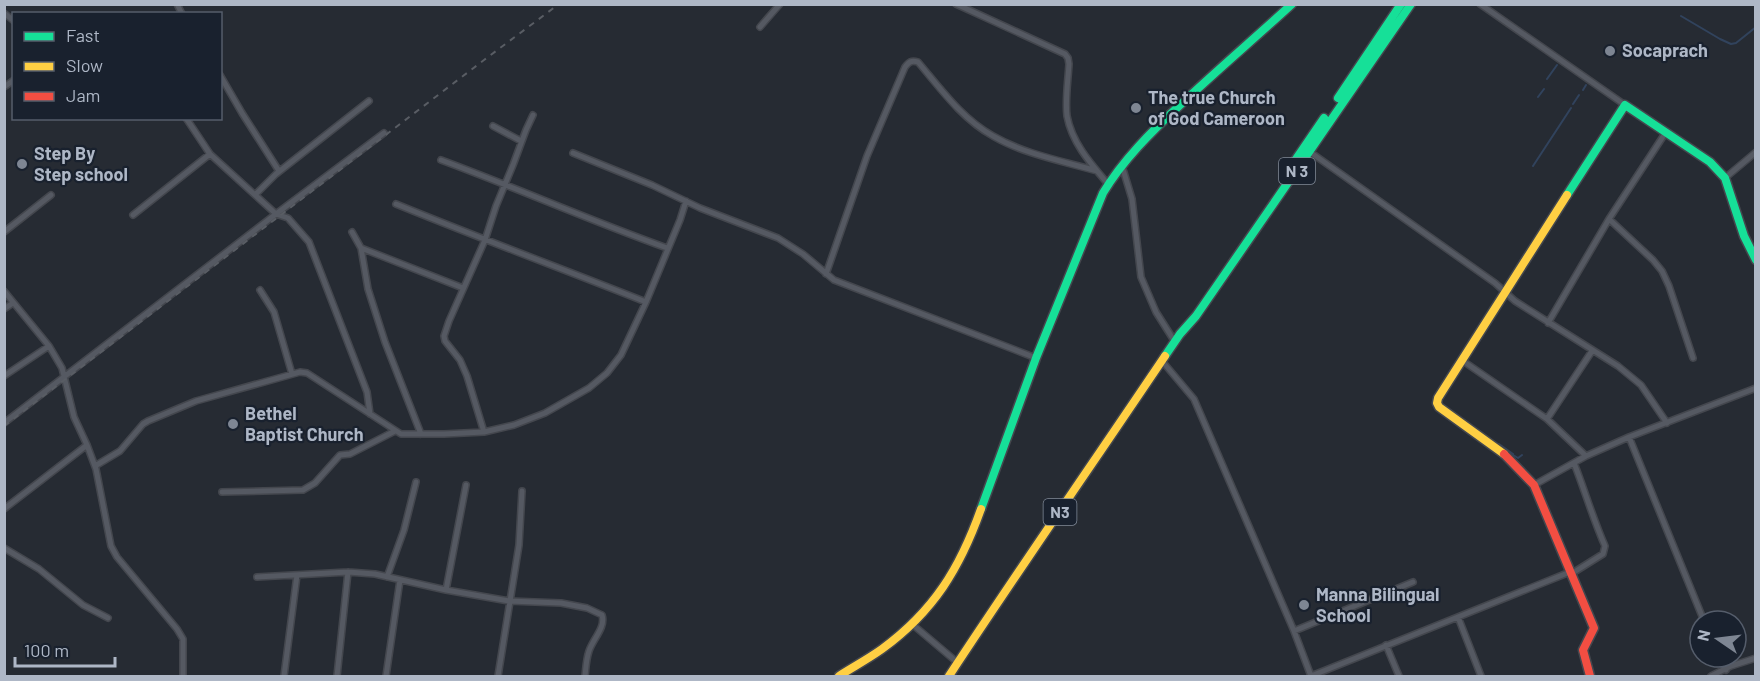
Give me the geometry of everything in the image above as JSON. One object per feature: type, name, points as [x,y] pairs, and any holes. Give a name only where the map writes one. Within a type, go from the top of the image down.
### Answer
[{"type":"main road","points":[[839,676],[882,649],[912,624],[932,604],[951,576],[970,540],[1036,358],[1108,184],[1173,111],[1292,4]]},
{"type":"main road","name":"N 3","points":[[1162,361],[1310,153],[1401,4]]},
{"type":"main road","name":"N 3","points":[[1177,338],[1193,308],[1411,4]]},
{"type":"main road","points":[[1590,676],[1583,650],[1594,628],[1534,485],[1521,468],[1439,407],[1438,398],[1625,105],[1710,162],[1725,178],[1744,236],[1755,260]]},
{"type":"main road","name":"N3","points":[[958,663],[1024,562],[1162,361]]},
{"type":"main road","points":[[949,676],[958,663]]},
{"type":"street","points":[[760,27],[780,4]]},
{"type":"street","points":[[956,4],[1060,51],[1068,58],[1067,116],[1086,159],[1108,184]]},
{"type":"street","points":[[1480,4],[1625,105]]},
{"type":"street","points":[[826,274],[867,156],[905,67],[914,60],[976,125],[993,136],[1037,155],[1097,171]]},
{"type":"street","points":[[222,78],[279,171]]},
{"type":"street","points":[[255,195],[279,171],[369,101]]},
{"type":"street","points":[[484,432],[467,376],[444,339],[448,321],[485,240],[521,141],[533,115]]},
{"type":"street","points":[[187,120],[210,154],[276,214],[288,218],[309,242],[367,392],[369,414]]},
{"type":"street","points":[[493,126],[521,141]]},
{"type":"street","points":[[1548,323],[1609,219],[1666,132]]},
{"type":"street","points":[[4,423],[384,133]]},
{"type":"street","points":[[1725,178],[1755,152]]},
{"type":"street","points":[[573,153],[778,238],[803,254],[834,280],[1036,358]]},
{"type":"street","points":[[1310,153],[1495,283],[1515,301],[1618,366],[1641,385],[1667,423]]},
{"type":"street","points":[[133,215],[210,154]]},
{"type":"street","points":[[441,160],[667,248]]},
{"type":"street","points":[[1122,166],[1132,199],[1141,277],[1156,312],[1177,338]]},
{"type":"street","points":[[4,232],[51,195]]},
{"type":"street","points":[[95,466],[120,451],[148,421],[196,401],[300,372],[307,373],[401,434],[484,432],[514,425],[545,413],[589,388],[607,373],[621,355],[646,302],[686,201]]},
{"type":"street","points":[[396,204],[646,302]]},
{"type":"street","points":[[1609,219],[1662,271],[1693,358]]},
{"type":"street","points":[[352,232],[362,248],[368,289],[385,342],[421,435]]},
{"type":"street","points":[[362,248],[463,288]]},
{"type":"street","points":[[260,290],[274,312],[292,374]]},
{"type":"street","points":[[4,291],[58,360],[74,417],[95,466],[111,546],[117,557],[183,639],[183,676]]},
{"type":"street","points":[[4,309],[13,303]]},
{"type":"street","points":[[4,375],[49,346]]},
{"type":"street","points":[[1547,419],[1592,351]]},
{"type":"street","points":[[1162,361],[1194,399],[1294,631],[1311,676],[1570,573],[1596,559],[1605,550],[1605,546],[1594,523],[1591,508],[1574,463]]},
{"type":"street","points":[[1463,362],[1547,419],[1586,456]]},
{"type":"street","points":[[1534,485],[1586,456],[1629,437],[1755,388]]},
{"type":"street","points":[[222,492],[303,490],[315,483],[340,455],[350,454],[395,431]]},
{"type":"street","points":[[1629,437],[1699,609]]},
{"type":"street","points":[[4,509],[87,445]]},
{"type":"street","points":[[387,577],[404,530],[416,482]]},
{"type":"street","points":[[446,590],[466,485]]},
{"type":"street","points":[[498,676],[520,536],[522,491]]},
{"type":"street","points":[[4,548],[39,569],[83,605],[108,618]]},
{"type":"street","points":[[337,676],[348,572]]},
{"type":"street","points":[[256,577],[348,572],[375,574],[509,601],[561,603],[587,608],[602,615],[603,624],[592,642],[585,676]]},
{"type":"street","points":[[284,676],[297,575]]},
{"type":"street","points":[[387,676],[400,580]]},
{"type":"street","points":[[1294,631],[1413,582]]},
{"type":"street","points":[[1458,617],[1481,676]]},
{"type":"street","points":[[912,624],[958,663]]},
{"type":"street","points":[[1386,645],[1399,676]]},
{"type":"street","points":[[1711,676],[1755,658]]},
{"type":"waterway","points":[[1681,16],[1731,44],[1736,43],[1756,27]]},
{"type":"waterway","points":[[1547,79],[1557,65]]},
{"type":"waterway","points":[[1583,90],[1586,85]]},
{"type":"waterway","points":[[1538,97],[1544,89]]},
{"type":"waterway","points":[[1573,104],[1579,95]]},
{"type":"waterway","points":[[1533,166],[1571,108]]},
{"type":"waterway","points":[[1499,444],[1513,454]]},
{"type":"waterway","points":[[1513,455],[1518,458],[1522,455]]},
{"type":"railway","points":[[4,426],[559,4]]},
{"type":"traffic: fast","points":[[981,509],[1036,358],[1103,193],[1128,158],[1158,126],[1292,4]]},
{"type":"traffic: fast","points":[[1338,98],[1401,4]]},
{"type":"traffic: fast","points":[[1165,356],[1196,316],[1411,4]]},
{"type":"traffic: fast","points":[[1567,195],[1625,105],[1710,162],[1725,178],[1744,236],[1756,260]]},
{"type":"traffic: fast","points":[[1294,162],[1324,118]]},
{"type":"traffic: slow","points":[[1504,454],[1439,407],[1438,398],[1567,195]]},
{"type":"traffic: slow","points":[[949,676],[1165,356]]},
{"type":"traffic: slow","points":[[839,676],[882,649],[931,604],[954,569],[981,509]]},
{"type":"traffic: jam","points":[[1504,454],[1534,485],[1594,628],[1583,650],[1590,676]]},
{"type":"place","name":"Socaprach","points":[[1610,51]]},
{"type":"place","name":"The true Church of God Cameroon","points":[[1136,108]]},
{"type":"place","name":"Step By Step school","points":[[22,164]]},
{"type":"place","name":"Bethel Baptist Church","points":[[233,424]]},
{"type":"place","name":"Manna Bilingual School","points":[[1304,605]]}]
